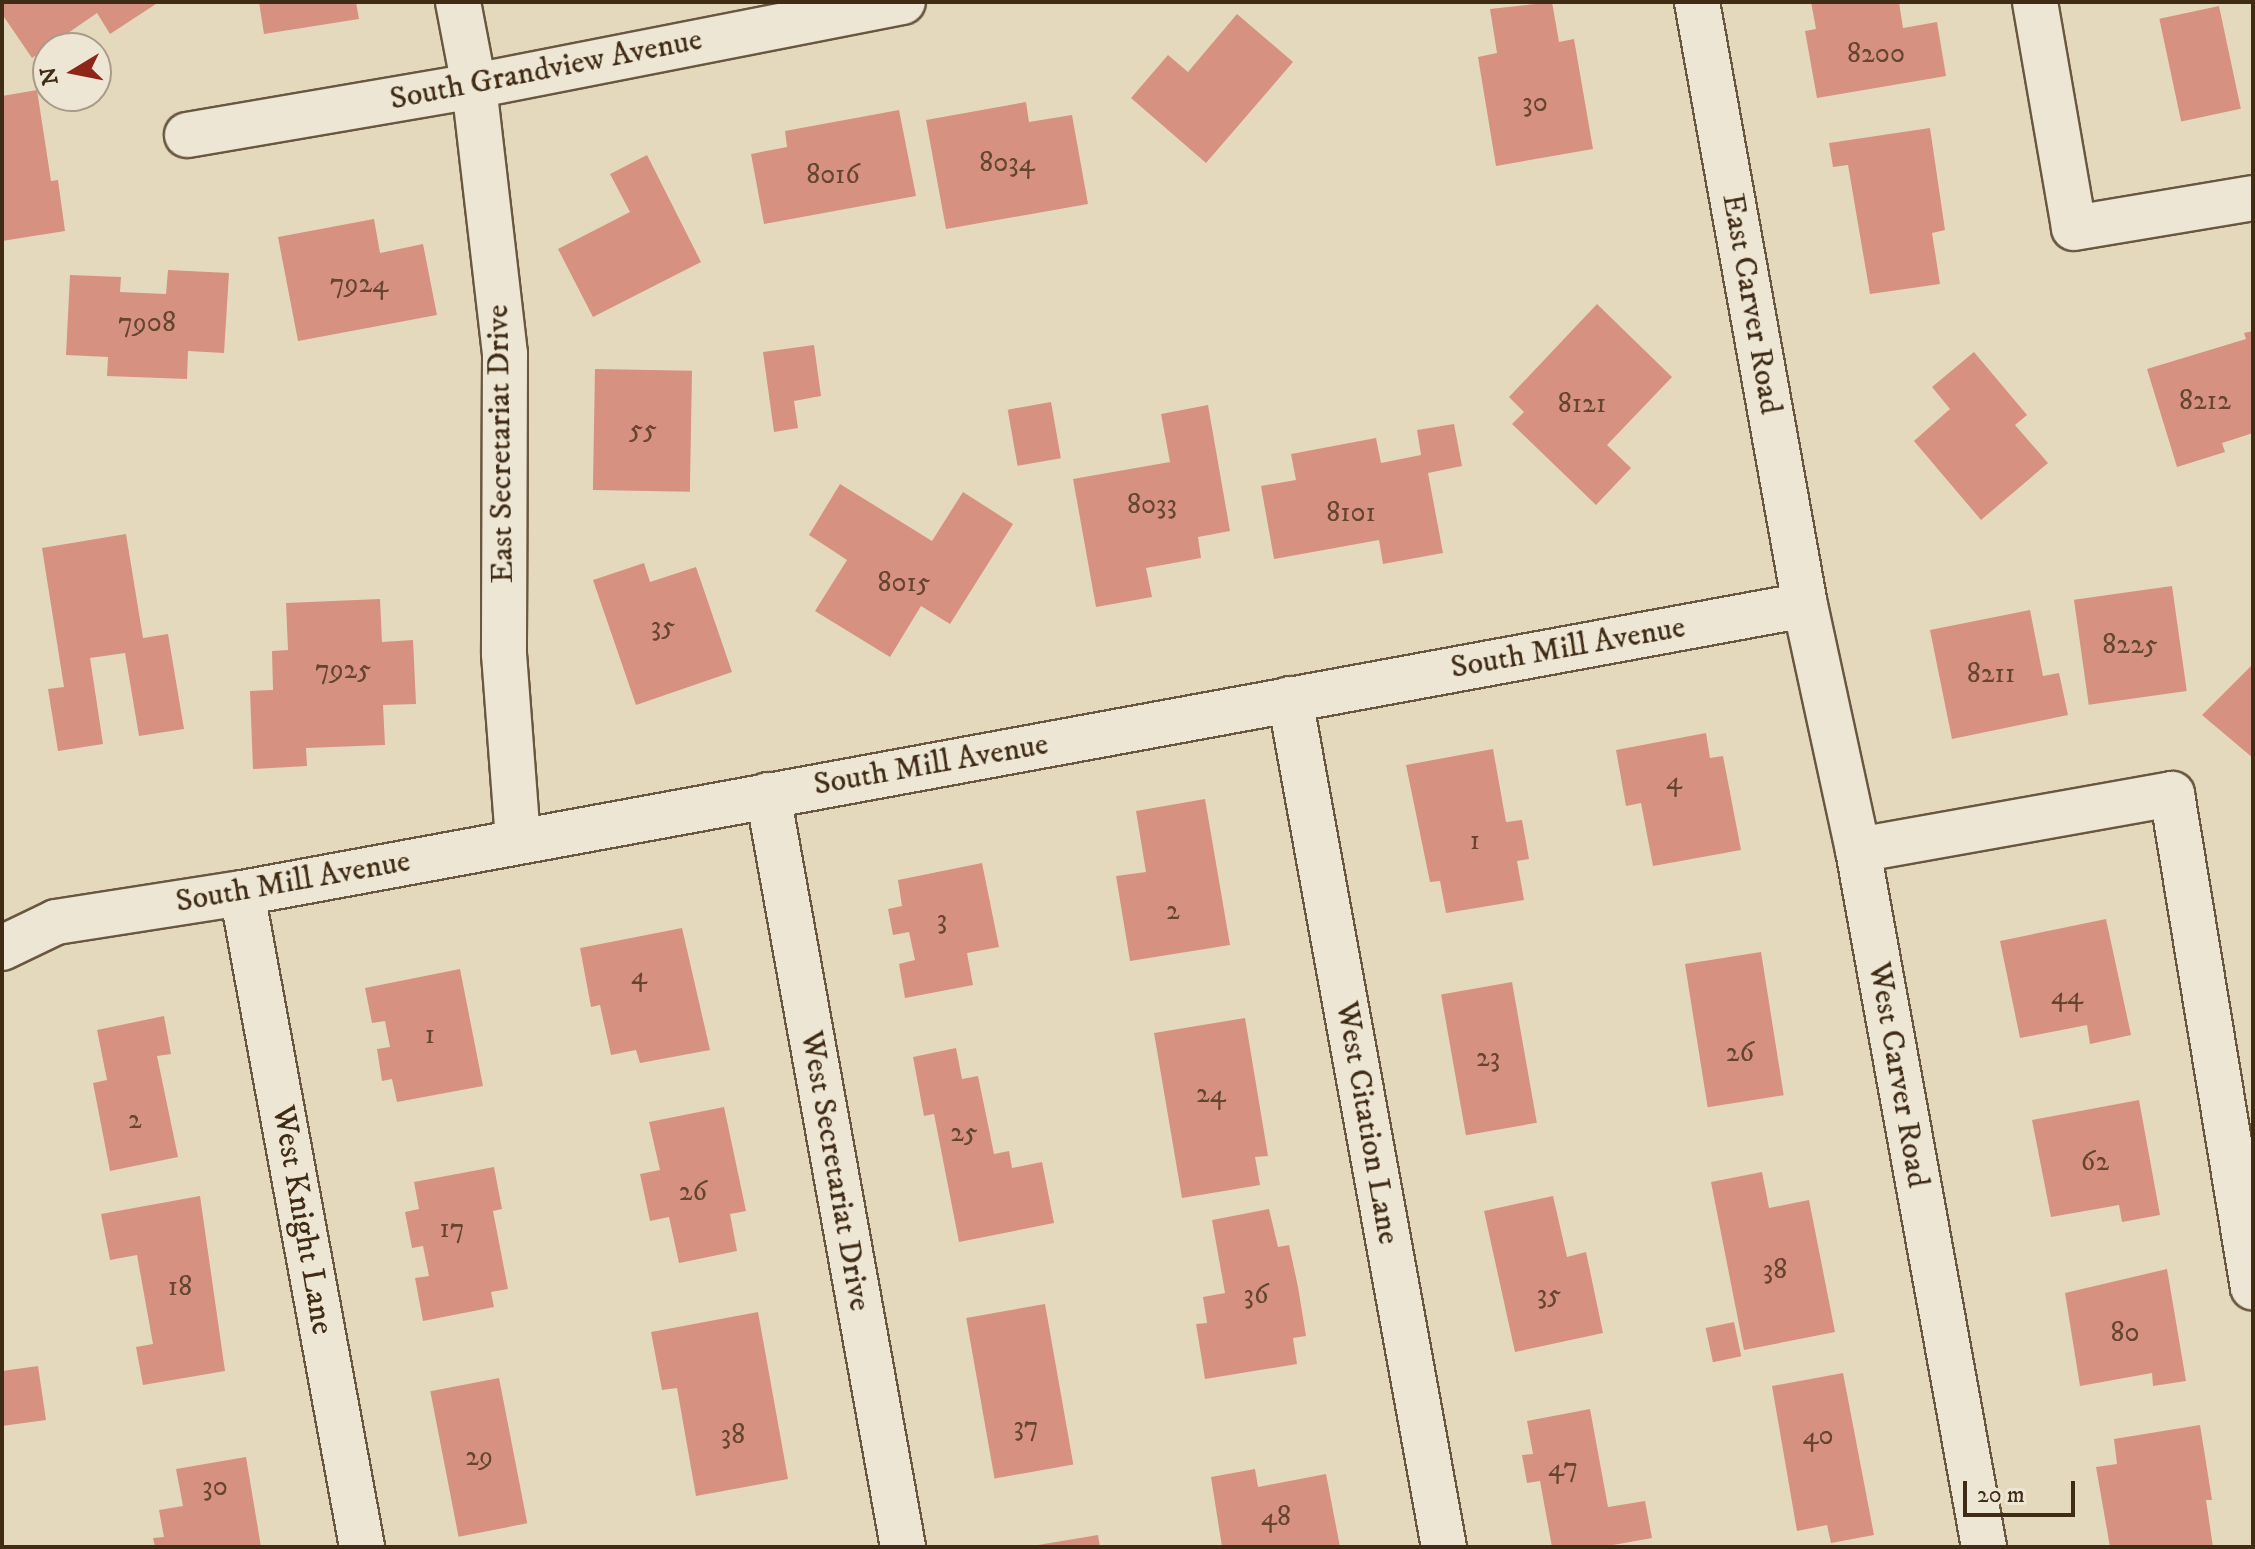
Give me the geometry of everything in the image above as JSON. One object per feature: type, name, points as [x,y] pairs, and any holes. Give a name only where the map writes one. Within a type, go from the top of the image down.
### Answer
[{"type":"street","name":"East Secretariat Drive","points":[[458,2],[474,86],[505,354],[504,654],[518,840]]},
{"type":"street","name":"South Grandview Avenue","points":[[187,135],[474,86],[903,2]]},
{"type":"street","name":"East Carver Road","points":[[1697,2],[1805,605]]},
{"type":"street","points":[[2035,2],[2074,228],[2253,198]]},
{"type":"street","name":"South Mill Avenue","points":[[2,948],[56,922],[242,893],[1805,605]]},
{"type":"street","name":"West Carver Road","points":[[1805,605],[1858,850],[1984,1547]]},
{"type":"street","name":"West Citation Lane","points":[[1290,699],[1444,1547]]},
{"type":"street","points":[[1858,850],[2172,794],[2238,1091],[2253,1287]]},
{"type":"street","name":"West Secretariat Drive","points":[[768,795],[903,1547]]},
{"type":"street","name":"West Knight Lane","points":[[242,893],[362,1547]]},
{"type":"street","name":"South Mill Avenue","points":[[2,911],[56,922]]},
{"type":"building","points":[[2,2],[159,2],[112,33],[97,13],[70,32],[32,32],[32,58],[2,14]]},
{"type":"building","points":[[259,2],[356,2],[359,19],[264,34]]},
{"type":"building","points":[[1552,2],[1559,42],[1574,39],[1593,149],[1496,166],[1478,57],[1497,53],[1490,9]]},
{"type":"building","points":[[1811,2],[1899,2],[1903,28],[1937,22],[1946,76],[1817,98],[1805,31],[1816,29]]},
{"type":"building","points":[[2219,6],[2241,109],[2181,121],[2159,19]]},
{"type":"building","points":[[1237,14],[1293,62],[1206,163],[1131,98],[1168,55],[1188,72]]},
{"type":"building","points":[[32,91],[32,112],[40,112],[51,181],[58,180],[65,231],[2,241],[2,96]]},
{"type":"building","points":[[1026,102],[1029,122],[1072,115],[1088,204],[946,229],[926,120]]},
{"type":"building","points":[[899,110],[916,196],[764,224],[751,154],[787,147],[785,131]]},
{"type":"building","points":[[1930,128],[1945,230],[1932,233],[1940,284],[1870,294],[1848,165],[1833,167],[1829,143]]},
{"type":"building","points":[[647,155],[701,262],[593,317],[558,249],[630,212],[610,174]]},
{"type":"building","points":[[374,219],[380,253],[423,244],[437,315],[298,341],[278,237]]},
{"type":"building","points":[[168,270],[229,273],[224,353],[188,351],[187,379],[107,376],[108,357],[66,355],[70,275],[121,277],[120,292],[166,294]]},
{"type":"building","points":[[1597,304],[1672,377],[1607,445],[1631,468],[1596,505],[1512,424],[1524,412],[1509,397]]},
{"type":"building","points":[[2253,331],[2253,433],[2222,443],[2225,452],[2177,467],[2147,369],[2246,339],[2244,333]]},
{"type":"building","points":[[814,345],[821,396],[794,401],[798,428],[774,432],[763,352]]},
{"type":"building","points":[[1974,352],[2027,415],[2015,425],[2048,463],[1981,520],[1914,441],[1950,409],[1932,387]]},
{"type":"building","points":[[595,369],[692,371],[690,492],[593,490]]},
{"type":"building","points":[[1051,402],[1061,458],[1018,466],[1008,410]]},
{"type":"building","points":[[1208,405],[1230,531],[1198,537],[1201,558],[1146,568],[1152,597],[1096,607],[1073,479],[1170,462],[1161,414]]},
{"type":"building","points":[[1454,424],[1462,466],[1428,473],[1443,553],[1383,564],[1379,540],[1274,559],[1261,486],[1296,480],[1291,454],[1376,438],[1381,463],[1421,455],[1417,430]]},
{"type":"building","points":[[840,484],[932,541],[963,492],[1013,524],[950,624],[921,606],[890,657],[815,611],[847,560],[809,535]]},
{"type":"building","points":[[126,534],[143,638],[168,634],[184,729],[139,736],[125,653],[90,658],[103,744],[58,751],[48,689],[64,687],[42,548]]},
{"type":"building","points":[[644,563],[650,582],[696,567],[732,672],[636,705],[593,580]]},
{"type":"building","points":[[2172,586],[2187,691],[2089,705],[2074,600]]},
{"type":"building","points":[[380,599],[382,642],[413,640],[416,704],[383,705],[385,745],[306,748],[307,766],[253,769],[250,691],[273,690],[272,651],[288,650],[286,603]]},
{"type":"building","points":[[2030,610],[2043,676],[2059,673],[2068,715],[1952,739],[1930,630]]},
{"type":"building","points":[[2253,664],[2253,758],[2202,715]]},
{"type":"building","points":[[1706,733],[1710,758],[1723,756],[1741,850],[1653,866],[1641,803],[1626,806],[1616,750]]},
{"type":"building","points":[[1493,749],[1506,822],[1522,820],[1529,859],[1517,861],[1524,900],[1446,913],[1440,881],[1430,882],[1406,765]]},
{"type":"building","points":[[1205,799],[1230,945],[1130,961],[1116,876],[1146,872],[1136,811]]},
{"type":"building","points":[[982,863],[999,947],[967,953],[973,985],[905,998],[899,964],[915,960],[909,932],[893,935],[888,909],[902,906],[898,880]]},
{"type":"building","points":[[2106,919],[2131,1035],[2090,1044],[2087,1025],[2020,1038],[2000,941]]},
{"type":"building","points":[[682,928],[710,1050],[640,1063],[636,1050],[611,1055],[600,1005],[591,1007],[580,948]]},
{"type":"building","points":[[1761,952],[1784,1095],[1708,1107],[1685,964]]},
{"type":"building","points":[[460,969],[483,1086],[397,1102],[392,1079],[382,1081],[377,1049],[390,1047],[385,1021],[372,1023],[365,988]]},
{"type":"building","points":[[1512,982],[1537,1123],[1466,1135],[1441,995]]},
{"type":"building","points":[[164,1016],[171,1054],[157,1056],[178,1157],[110,1171],[93,1083],[107,1080],[97,1030]]},
{"type":"building","points":[[1245,1018],[1268,1156],[1255,1157],[1260,1185],[1182,1198],[1154,1033]]},
{"type":"building","points":[[956,1048],[962,1079],[978,1076],[994,1154],[1009,1151],[1012,1168],[1042,1162],[1054,1223],[959,1242],[934,1114],[924,1116],[913,1057]]},
{"type":"building","points":[[2139,1100],[2160,1215],[2122,1222],[2119,1205],[2051,1217],[2032,1120]]},
{"type":"building","points":[[724,1107],[746,1211],[730,1214],[737,1251],[679,1263],[669,1217],[650,1221],[640,1174],[660,1170],[649,1122]]},
{"type":"building","points":[[494,1167],[502,1209],[493,1211],[508,1289],[491,1292],[494,1307],[423,1321],[415,1278],[429,1276],[423,1246],[412,1248],[405,1212],[419,1209],[414,1182]]},
{"type":"building","points":[[1762,1172],[1769,1208],[1809,1200],[1835,1332],[1744,1350],[1711,1182]]},
{"type":"building","points":[[200,1196],[225,1371],[143,1385],[136,1347],[153,1344],[137,1255],[110,1260],[101,1214]]},
{"type":"building","points":[[1553,1196],[1567,1257],[1586,1252],[1603,1333],[1515,1352],[1484,1211]]},
{"type":"building","points":[[1269,1209],[1278,1247],[1289,1245],[1298,1287],[1306,1336],[1293,1338],[1297,1364],[1205,1379],[1196,1324],[1207,1323],[1203,1297],[1225,1293],[1212,1220]]},
{"type":"building","points":[[2167,1269],[2186,1381],[2153,1386],[2152,1373],[2080,1386],[2065,1293]]},
{"type":"building","points":[[1045,1304],[1073,1465],[995,1478],[966,1318]]},
{"type":"building","points":[[758,1312],[788,1479],[696,1496],[677,1388],[662,1390],[651,1332]]},
{"type":"building","points":[[1734,1322],[1741,1356],[1713,1362],[1706,1328]]},
{"type":"building","points":[[38,1366],[46,1420],[2,1426],[2,1371]]},
{"type":"building","points":[[1843,1373],[1874,1535],[1831,1543],[1827,1525],[1797,1531],[1772,1386]]},
{"type":"building","points":[[499,1378],[527,1523],[459,1537],[430,1391]]},
{"type":"building","points":[[1590,1409],[1608,1507],[1645,1501],[1652,1538],[1602,1547],[1552,1547],[1540,1481],[1527,1483],[1522,1455],[1533,1454],[1527,1421]]},
{"type":"building","points":[[2200,1425],[2212,1500],[2206,1500],[2213,1547],[2110,1547],[2096,1467],[2117,1464],[2114,1439]]},
{"type":"building","points":[[246,1457],[261,1547],[155,1547],[153,1538],[164,1537],[159,1510],[183,1506],[176,1469]]},
{"type":"building","points":[[1255,1469],[1258,1487],[1326,1474],[1340,1547],[1222,1547],[1211,1477]]},
{"type":"building","points":[[1098,1535],[1100,1547],[1038,1547],[1038,1545]]}]
